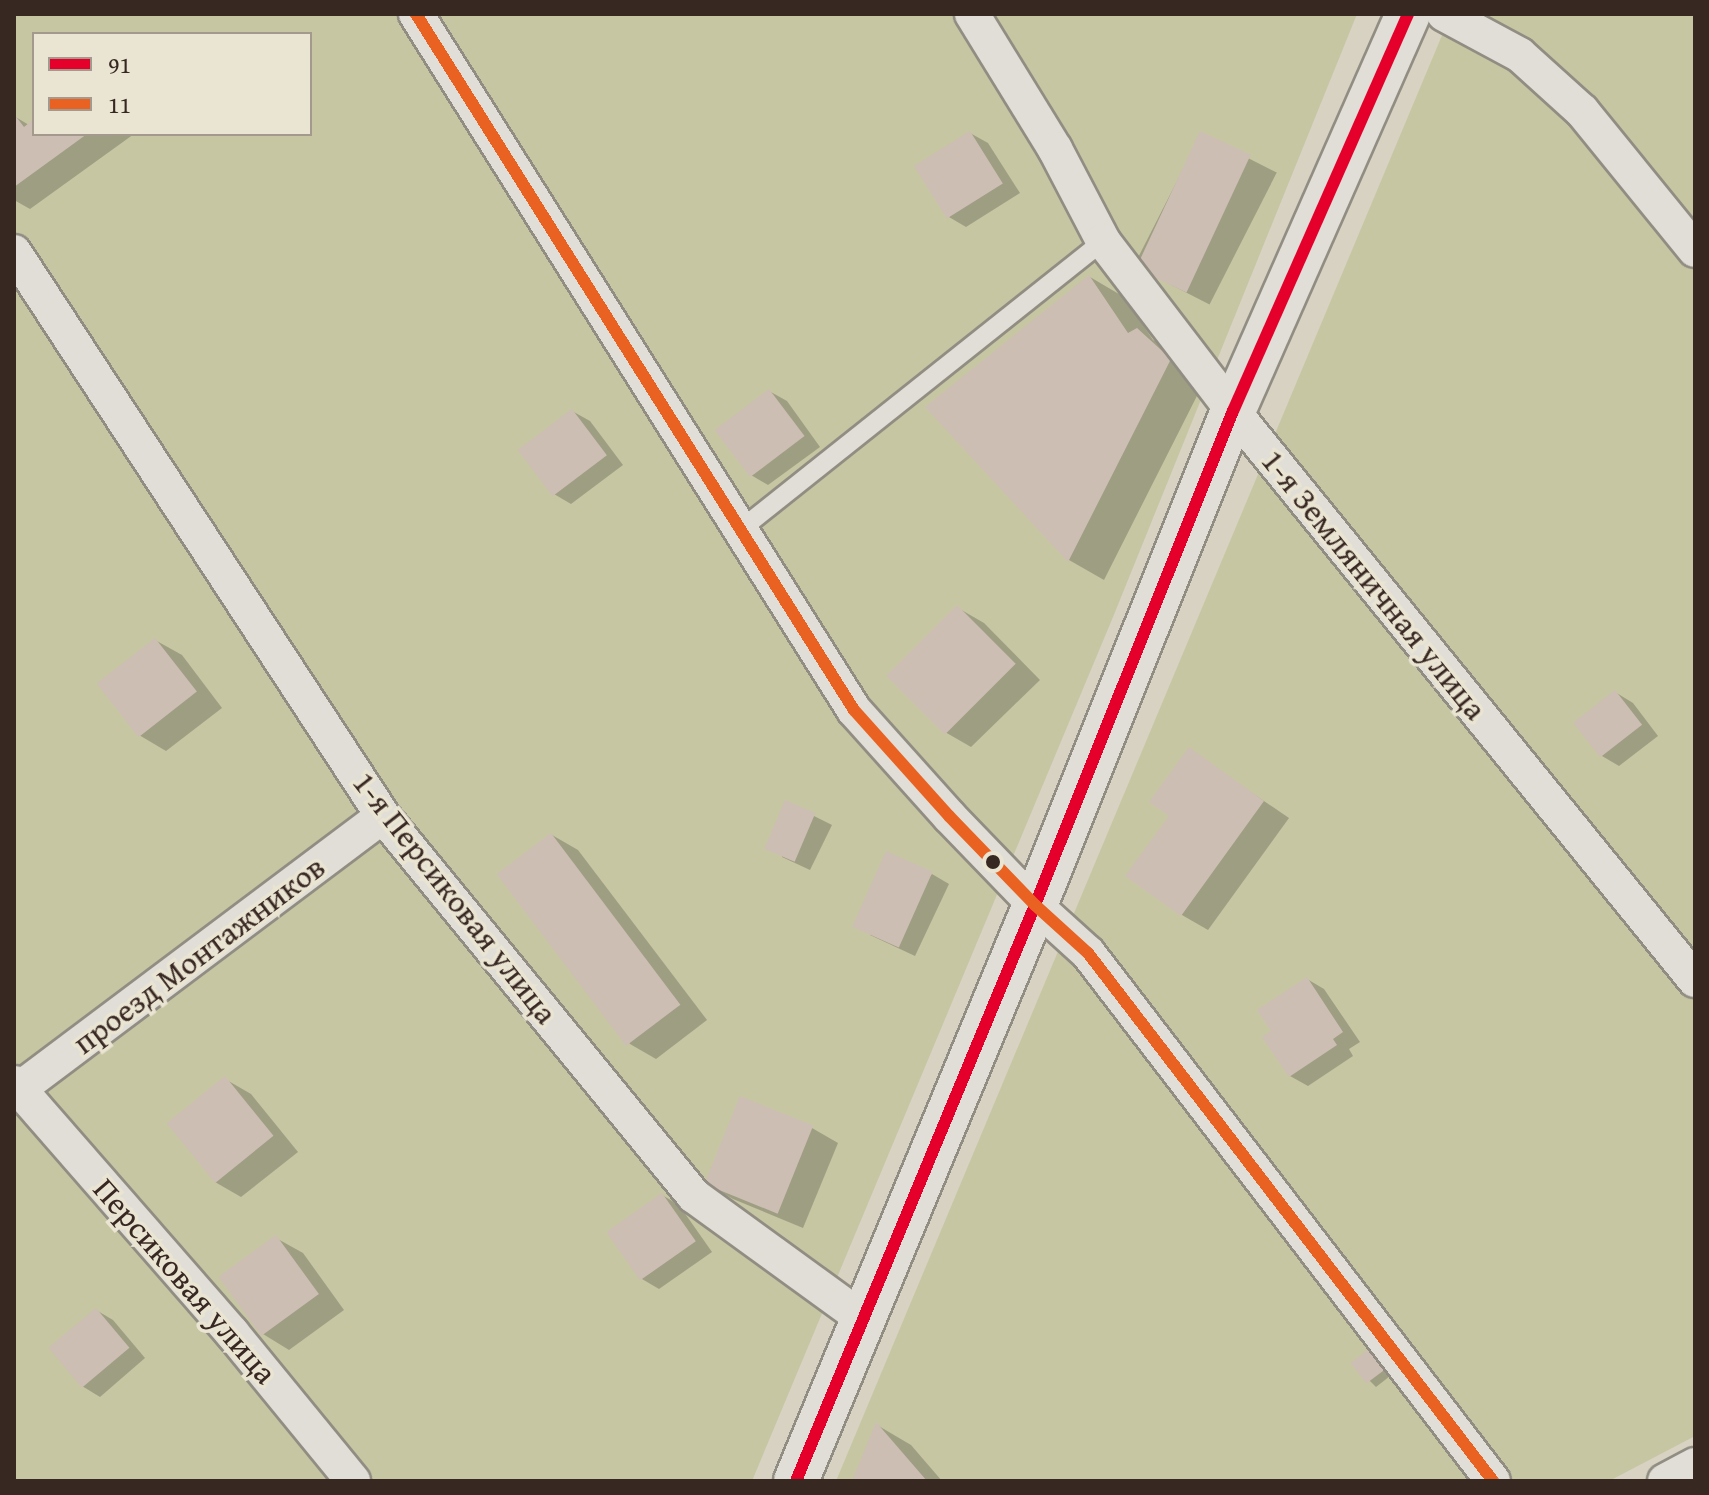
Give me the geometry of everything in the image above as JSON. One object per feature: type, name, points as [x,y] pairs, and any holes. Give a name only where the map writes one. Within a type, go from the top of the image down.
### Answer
[{"type":"main road","points":[[796,1481],[1035,905],[1233,411],[1408,14]]},
{"type":"street","points":[[416,14],[854,710],[1035,905],[1088,953],[1493,1481]]},
{"type":"street","name":"1-я Земляничная улица","points":[[972,14],[1055,149],[1103,241],[1233,411],[1695,980]]},
{"type":"street","points":[[1444,14],[1520,55],[1582,111],[1695,250]]},
{"type":"street","name":"1-я Персиковая улица","points":[[14,252],[383,816],[694,1196],[863,1319]]},
{"type":"street","name":"проезд Монтажников","points":[[15,1089],[383,816]]},
{"type":"street","name":"Персиковая улица","points":[[15,1089],[232,1333],[353,1481]]},
{"type":"street","points":[[1665,1481],[1695,1465]]},
{"type":"lane","points":[[740,530],[1103,241]]},
{"type":"green space","points":[[14,14],[1357,14],[1113,617],[752,1481],[14,1481]]},
{"type":"green space","points":[[1451,14],[1695,14],[1695,1436],[1609,1481],[836,1481]]},
{"type":"building","points":[[14,114],[24,127],[32,121],[32,136],[84,136],[14,187]]},
{"type":"building","points":[[970,131],[1003,184],[947,219],[914,166]]},
{"type":"building","points":[[1200,131],[1251,155],[1187,292],[1136,269]]},
{"type":"building","points":[[1089,275],[1128,333],[1137,328],[1171,359],[1068,562],[925,407]]},
{"type":"building","points":[[769,389],[805,436],[750,477],[715,430]]},
{"type":"building","points":[[572,409],[607,455],[553,496],[518,450]]},
{"type":"building","points":[[957,605],[1016,664],[945,734],[886,676]]},
{"type":"building","points":[[155,638],[197,692],[139,737],[97,684]]},
{"type":"building","points":[[1615,690],[1642,725],[1600,757],[1573,723]]},
{"type":"building","points":[[1189,747],[1264,801],[1181,916],[1125,876],[1169,816],[1149,802]]},
{"type":"building","points":[[785,800],[815,813],[795,862],[764,849]]},
{"type":"building","points":[[551,833],[680,1005],[626,1046],[497,874]]},
{"type":"building","points":[[886,851],[933,872],[899,948],[852,927]]},
{"type":"building","points":[[1307,977],[1343,1032],[1333,1039],[1337,1045],[1289,1077],[1262,1037],[1271,1031],[1257,1010]]},
{"type":"building","points":[[225,1076],[273,1136],[215,1183],[167,1123]]},
{"type":"building","points":[[740,1096],[813,1126],[778,1214],[704,1184]]},
{"type":"building","points":[[662,1193],[696,1241],[640,1280],[606,1232]]},
{"type":"building","points":[[276,1235],[319,1294],[261,1336],[219,1277]]},
{"type":"building","points":[[96,1308],[129,1348],[82,1388],[49,1348]]},
{"type":"building","points":[[1377,1343],[1393,1364],[1366,1384],[1351,1363]]},
{"type":"building","points":[[876,1422],[927,1481],[852,1481]]},
{"type":"transit line","name":"11","points":[[416,14],[854,710],[949,816],[1035,905],[1088,953],[1493,1481]]},
{"type":"transit line","name":"91","points":[[796,1481],[1035,905],[1233,411],[1408,14]]}]
